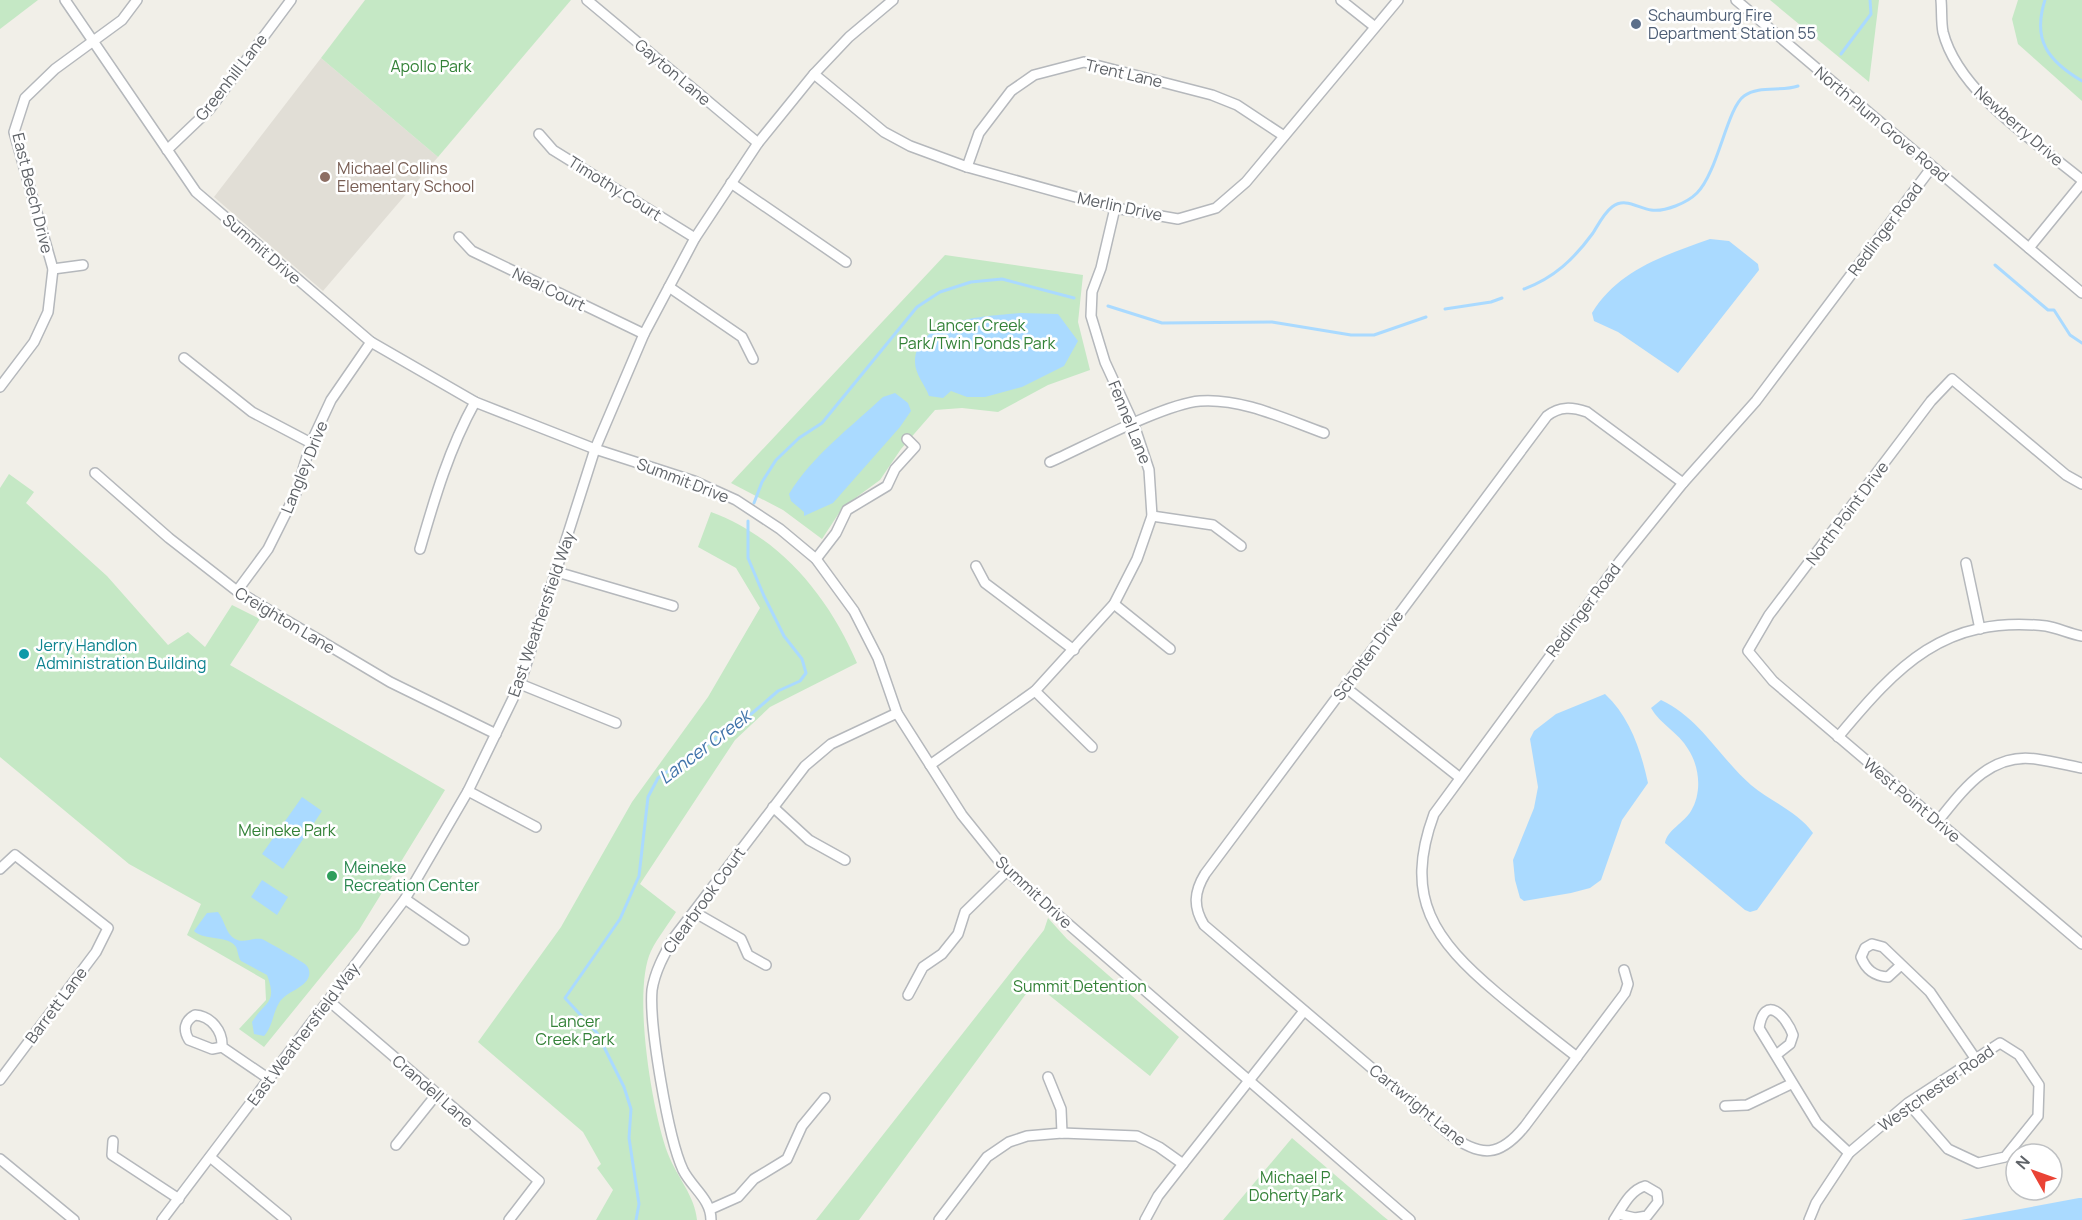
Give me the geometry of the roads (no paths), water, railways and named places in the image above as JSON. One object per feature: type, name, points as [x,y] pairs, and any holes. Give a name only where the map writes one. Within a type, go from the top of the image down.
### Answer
[{"type":"street","name":"Summit Drive","points":[[65,0],[196,192],[370,342],[475,402],[595,449],[694,481],[736,500],[780,529],[816,559],[854,611],[878,658],[897,713],[962,815],[1007,871],[1410,1220]]},
{"type":"street","name":"East Beech Drive","points":[[0,387],[34,342],[48,312],[53,269],[14,132],[25,98],[55,69],[122,20],[137,0]]},
{"type":"street","name":"Greenhill Lane","points":[[167,150],[208,110],[291,0]]},
{"type":"street","name":"Gayton Lane","points":[[587,0],[758,144]]},
{"type":"street","name":"East Weathersfield Way","points":[[162,1220],[405,899],[468,791],[520,684],[595,449],[644,334],[695,238],[758,144],[814,74],[849,37],[893,0]]},
{"type":"street","points":[[1341,0],[1375,27]]},
{"type":"street","name":"Merlin Drive","points":[[814,74],[884,132],[910,146],[967,167],[1115,208],[1178,219],[1216,208],[1246,182],[1398,0]]},
{"type":"street","name":"North Plum Grove Road","points":[[1736,0],[2082,293]]},
{"type":"street","name":"Newberry Drive","points":[[1941,0],[1943,31],[1955,62],[1976,91],[2082,182]]},
{"type":"street","name":"Trent Lane","points":[[967,167],[979,133],[1011,91],[1034,75],[1084,62],[1212,95],[1237,105],[1284,136]]},
{"type":"street","name":"Timothy Court","points":[[539,134],[553,150],[695,238]]},
{"type":"street","name":"Redlinger Road","points":[[1576,1057],[1459,959],[1442,938],[1429,915],[1423,889],[1421,865],[1425,837],[1434,814],[1620,561],[1683,483],[1756,401],[1932,168]]},
{"type":"street","points":[[2029,248],[2082,182]]},
{"type":"street","points":[[730,183],[846,262]]},
{"type":"street","name":"Fennel Lane","points":[[930,765],[1035,691],[1074,650],[1114,604],[1137,560],[1152,516],[1149,470],[1134,424],[1105,362],[1090,315],[1092,292],[1101,268],[1115,208]]},
{"type":"street","name":"Neal Court","points":[[459,237],[472,251],[644,334]]},
{"type":"street","points":[[53,269],[82,265]]},
{"type":"street","points":[[669,286],[741,337],[753,359]]},
{"type":"street","name":"Langley Drive","points":[[237,591],[268,549],[296,493],[311,443],[331,400],[370,342]]},
{"type":"street","points":[[184,358],[252,412],[311,443]]},
{"type":"street","name":"North Point Drive","points":[[1748,651],[1769,615],[1931,401],[1952,379],[2066,475],[2082,484]]},
{"type":"street","points":[[1050,462],[1169,409],[1199,401],[1250,407],[1324,433]]},
{"type":"street","points":[[420,549],[442,472],[457,434],[475,402]]},
{"type":"street","name":"Scholten Drive","points":[[1304,1011],[1204,925],[1195,908],[1197,890],[1205,874],[1452,541],[1552,412],[1570,407],[1593,415],[1683,483]]},
{"type":"street","points":[[816,559],[836,533],[847,510],[887,486],[895,469],[915,447],[907,439]]},
{"type":"street","name":"Creighton Lane","points":[[95,473],[169,538],[237,591],[390,682],[496,734]]},
{"type":"street","points":[[1152,516],[1213,525],[1241,546]]},
{"type":"street","points":[[1966,563],[1980,629]]},
{"type":"street","points":[[976,566],[985,583],[1074,650]]},
{"type":"street","points":[[557,572],[673,606]]},
{"type":"street","points":[[1114,604],[1170,649]]},
{"type":"street","points":[[1838,737],[1885,682],[1908,662],[1947,638],[1980,629],[2024,625],[2050,627],[2082,636]]},
{"type":"street","name":"West Point Drive","points":[[1748,651],[1773,681],[2082,944]]},
{"type":"street","points":[[520,684],[616,723]]},
{"type":"street","points":[[1345,687],[1459,777]]},
{"type":"street","points":[[1035,691],[1092,747]]},
{"type":"street","name":"Clearbrook Court","points":[[711,1209],[683,1170],[671,1132],[652,1011],[652,988],[659,963],[694,912],[805,766],[831,744],[897,713]]},
{"type":"street","points":[[1938,821],[1976,777],[2003,762],[2034,758],[2082,768]]},
{"type":"street","points":[[468,791],[537,827]]},
{"type":"street","points":[[773,807],[809,840],[845,860]]},
{"type":"street","name":"Barrett Lane","points":[[0,869],[15,855],[108,928],[96,952],[0,1080]]},
{"type":"street","points":[[908,995],[923,967],[942,954],[958,934],[965,912],[1007,871]]},
{"type":"street","points":[[405,899],[464,940]]},
{"type":"street","points":[[694,912],[741,939],[748,955],[766,965]]},
{"type":"street","points":[[1901,965],[1930,992],[1975,1058]]},
{"type":"street","name":"Cartwright Lane","points":[[1304,1011],[1462,1144],[1482,1151],[1499,1150],[1514,1140],[1625,993],[1628,984],[1624,970]]},
{"type":"street","name":"Crandell Lane","points":[[329,1001],[539,1181],[509,1220]]},
{"type":"street","points":[[1145,1220],[1158,1196],[1304,1011]]},
{"type":"street","points":[[1776,1055],[1790,1044],[1793,1035],[1787,1019],[1780,1012],[1765,1012],[1759,1028],[1791,1084],[1817,1123],[1849,1152]]},
{"type":"street","name":"Westchester Road","points":[[1809,1220],[1816,1203],[1849,1152],[1908,1103],[2000,1043],[2019,1055],[2039,1085],[2038,1116],[2005,1157],[1978,1162],[1948,1149],[1908,1103]]},
{"type":"street","points":[[222,1047],[269,1079]]},
{"type":"street","points":[[1048,1077],[1061,1109],[1062,1133]]},
{"type":"street","points":[[1725,1106],[1747,1105],[1791,1084]]},
{"type":"street","points":[[396,1145],[436,1095]]},
{"type":"street","points":[[711,1220],[711,1209],[738,1197],[754,1179],[787,1159],[802,1126],[825,1098]]},
{"type":"street","points":[[939,1220],[982,1162],[993,1152],[1018,1138],[1062,1133],[1137,1136],[1159,1147],[1183,1164]]},
{"type":"street","points":[[113,1141],[112,1155],[179,1199]]},
{"type":"street","points":[[210,1157],[286,1220]]},
{"type":"street","points":[[0,1159],[74,1220]]},
{"type":"water","points":[[1710,239],[1729,241],[1758,264],[1759,270],[1678,373],[1618,332],[1594,321],[1592,313],[1603,298],[1629,275],[1660,258]]},
{"type":"water","points":[[1020,313],[1058,314],[1078,341],[1064,366],[1022,387],[985,397],[967,397],[951,391],[943,398],[929,396],[915,366],[918,347],[927,336],[956,322]]},
{"type":"water","points":[[895,393],[908,403],[911,411],[900,427],[833,503],[804,516],[804,512],[791,501],[789,494],[798,480],[845,431],[883,397]]},
{"type":"water","points":[[1605,694],[1628,724],[1642,759],[1648,783],[1622,820],[1601,880],[1590,888],[1524,901],[1520,898],[1515,880],[1513,860],[1534,808],[1538,787],[1530,739],[1534,731],[1556,714]]},
{"type":"water","points":[[1661,700],[1687,717],[1751,785],[1800,819],[1813,833],[1757,910],[1750,912],[1745,910],[1665,843],[1669,834],[1695,804],[1698,780],[1695,764],[1688,749],[1651,708]]},
{"type":"water","points":[[302,797],[322,811],[283,869],[262,854]]},
{"type":"water","points":[[262,880],[288,897],[277,915],[251,897]]},
{"type":"water","points":[[218,912],[235,939],[242,941],[262,939],[302,962],[309,970],[309,976],[304,984],[279,1003],[264,1036],[254,1034],[252,1022],[271,997],[267,975],[241,961],[233,943],[204,936],[194,931],[207,913]]},
{"type":"water","points":[[2082,1198],[2082,1220],[1961,1220],[2064,1202]]},
{"type":"waterway","points":[[1841,54],[1871,14],[1870,0]]},
{"type":"waterway","points":[[2045,0],[2041,14],[2041,27],[2046,48],[2060,66],[2082,81]]},
{"type":"waterway","points":[[1524,289],[1545,279],[1571,259],[1593,233],[1606,212],[1617,204],[1627,203],[1651,210],[1663,210],[1693,197],[1711,171],[1732,113],[1744,96],[1756,91],[1798,86]]},
{"type":"waterway","points":[[1995,265],[2048,310],[2054,310],[2070,335],[2082,343]]},
{"type":"waterway","name":"Lancer Creek","points":[[754,503],[762,482],[776,460],[799,438],[822,423],[917,307],[940,292],[971,282],[1002,279],[1074,298]]},
{"type":"waterway","points":[[1445,309],[1491,302],[1502,298]]},
{"type":"waterway","points":[[1108,306],[1162,323],[1272,322],[1351,335],[1374,335],[1426,317]]},
{"type":"waterway","name":"Lancer Creek","points":[[636,1220],[639,1204],[629,1138],[631,1109],[624,1087],[597,1033],[565,998],[620,919],[639,876],[648,797],[658,778],[750,715],[778,691],[800,681],[806,673],[802,659],[784,636],[748,558],[748,521]]},
{"type":"place","name":"Schaumburg Fire Department Station 55","points":[[1636,24]]},
{"type":"place","name":"Michael Collins Elementary School","points":[[325,177]]},
{"type":"place","name":"Jerry Handlon Administration Building","points":[[24,654]]},
{"type":"place","name":"Meineke Recreation Center","points":[[332,876]]},
{"type":"park label","name":"Apollo Park","points":[[431,66]]},
{"type":"park label","name":"Lancer Creek Park/Twin Ponds Park","points":[[977,334]]},
{"type":"park label","name":"Meineke Park","points":[[287,830]]},
{"type":"park label","name":"Summit Detention","points":[[1080,986]]},
{"type":"park label","name":"Lancer Creek Park","points":[[575,1030]]},
{"type":"park label","name":"Michael P. Doherty Park","points":[[1296,1186]]}]
